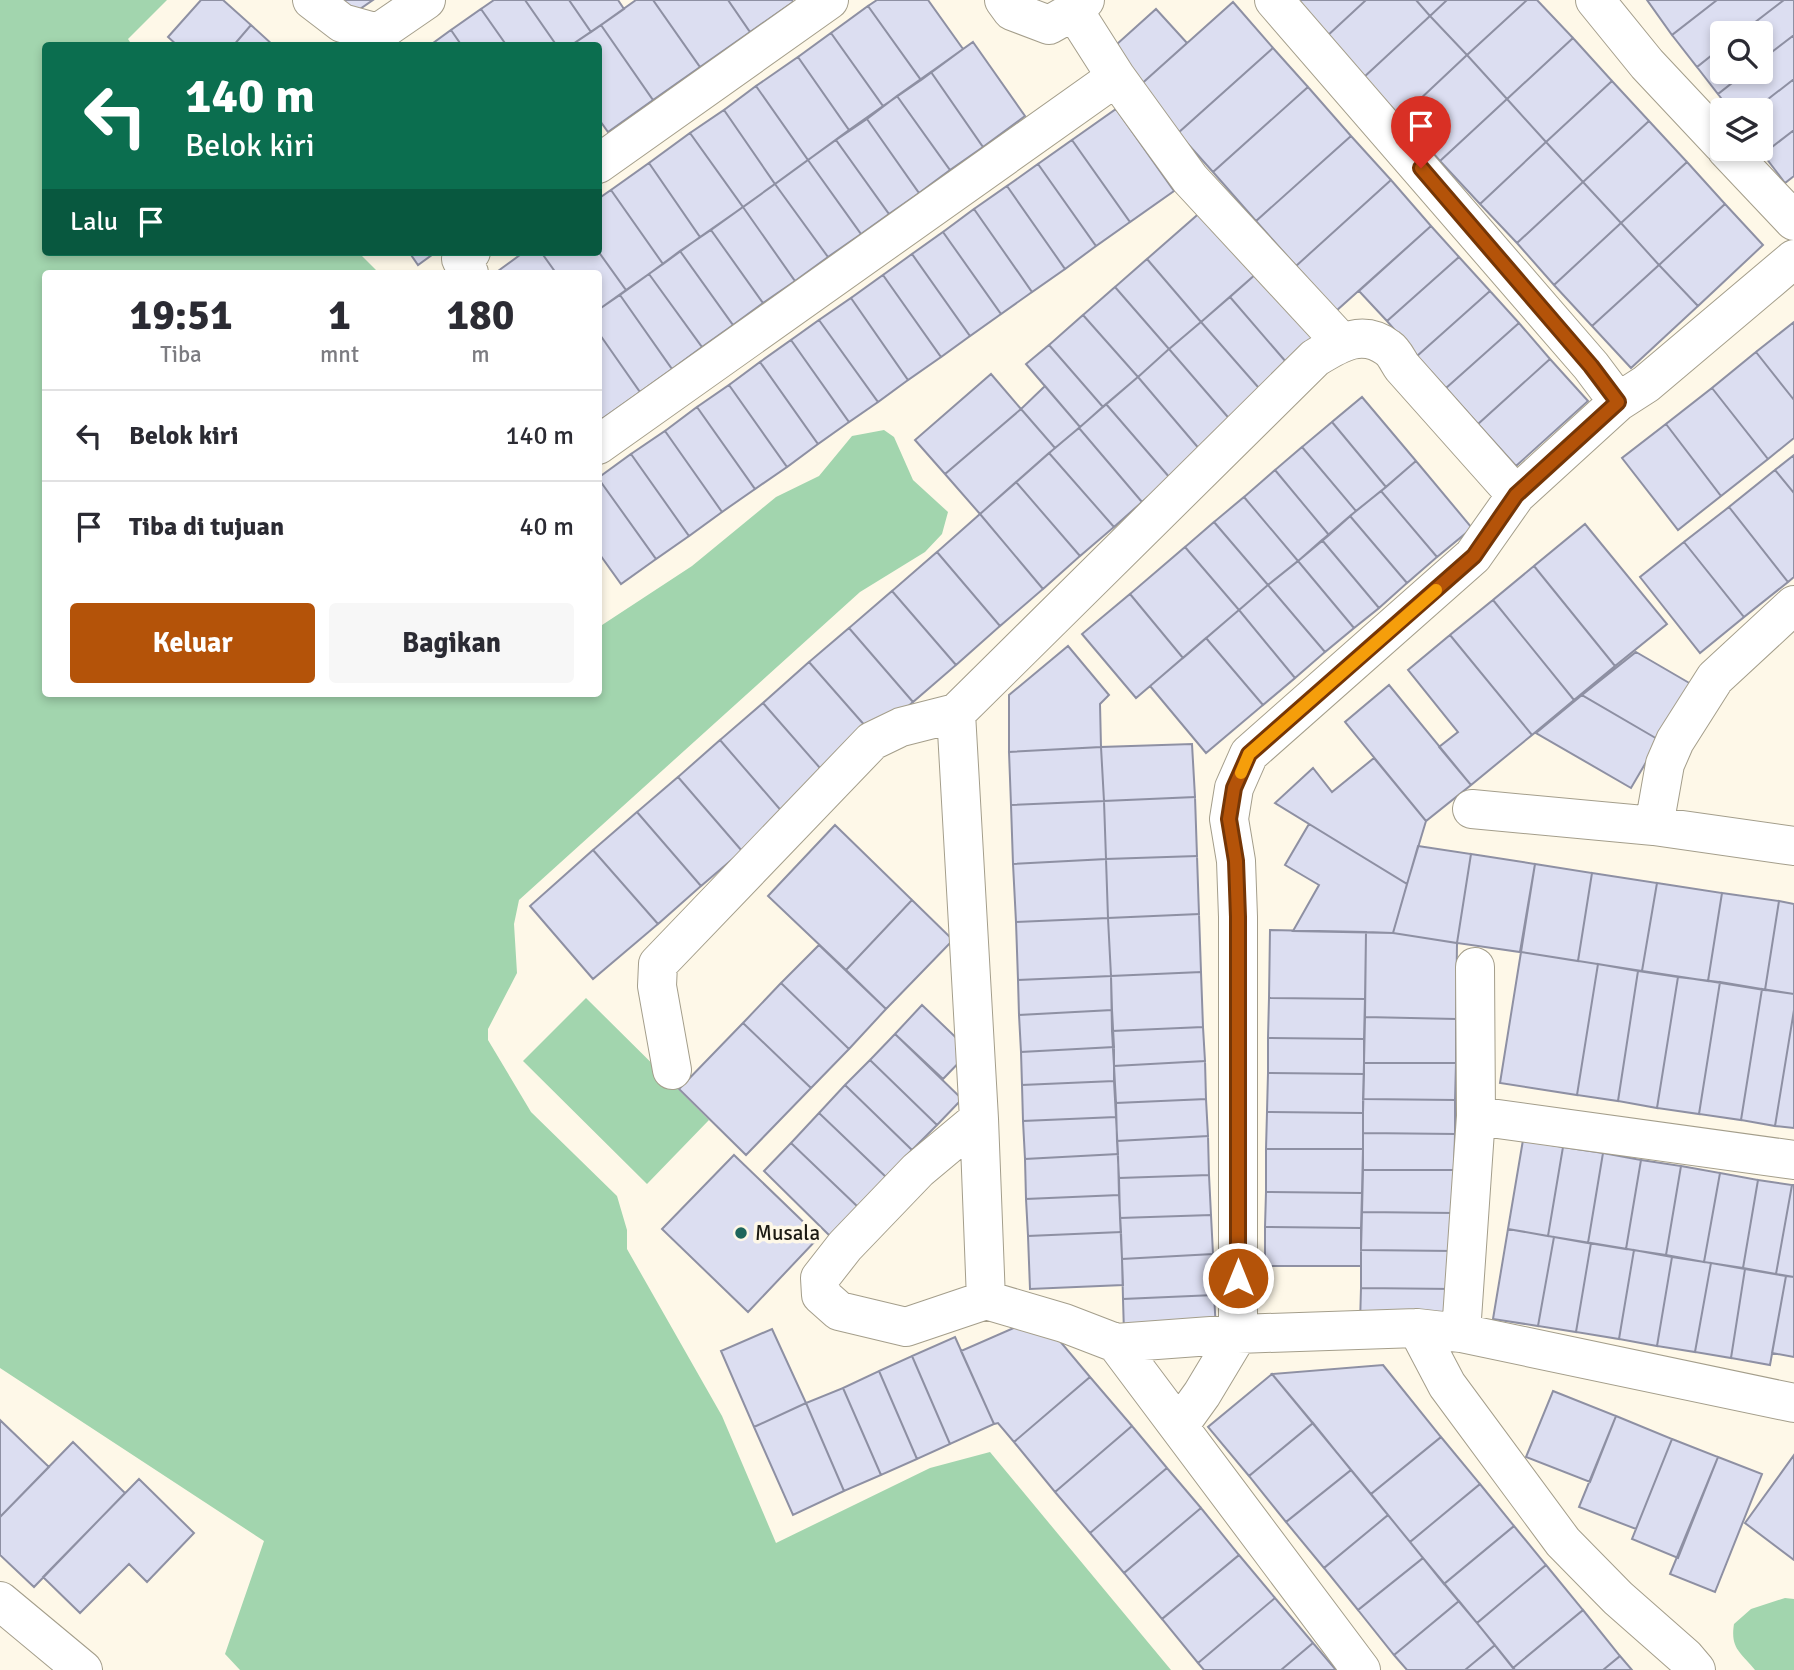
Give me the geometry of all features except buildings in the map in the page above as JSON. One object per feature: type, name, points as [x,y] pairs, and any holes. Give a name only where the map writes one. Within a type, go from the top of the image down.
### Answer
[{"type":"street","points":[[312,0],[342,23],[378,33],[426,0]]},
{"type":"street","points":[[602,161],[829,0]]},
{"type":"street","points":[[1004,0],[1012,11],[1049,24],[1080,5],[1116,77],[1190,179],[1341,342]]},
{"type":"street","points":[[1274,0],[1591,366],[1618,402]]},
{"type":"street","points":[[1595,0],[1647,64],[1710,132]]},
{"type":"street","points":[[602,442],[1116,77]]},
{"type":"street","points":[[1737,161],[1794,221]]},
{"type":"street","points":[[464,256],[461,258],[468,270]]},
{"type":"street","points":[[1179,1426],[1238,1334],[1238,917],[1236,861],[1229,819],[1234,788],[1249,754],[1474,556],[1516,495],[1618,402],[1646,384],[1794,259]]},
{"type":"street","points":[[672,1070],[657,986],[658,964],[872,741],[901,727],[956,713],[1315,358],[1341,342],[1363,338],[1389,348],[1402,367],[1516,495]]},
{"type":"street","points":[[1654,825],[1665,764],[1675,741],[1715,678],[1794,605]]},
{"type":"street","points":[[956,713],[979,1119],[986,1300]]},
{"type":"street","points":[[1472,809],[1654,825],[1794,846]]},
{"type":"street","points":[[1461,1333],[1476,1116],[1475,967]]},
{"type":"street","points":[[1476,1116],[1794,1160]]},
{"type":"street","points":[[979,1119],[918,1170],[845,1246],[820,1278],[821,1296],[839,1311],[906,1327],[986,1300],[1064,1322],[1116,1343],[1238,1334],[1417,1328],[1461,1333],[1793,1401]]},
{"type":"street","points":[[1417,1328],[1447,1385],[1563,1542],[1618,1598],[1696,1670]]},
{"type":"street","points":[[1116,1343],[1361,1670]]},
{"type":"street","points":[[0,1601],[83,1670]]},
{"type":"green space","points":[[0,0],[167,0],[128,39],[130,42],[42,42],[42,256],[362,256],[376,270],[42,270],[42,697],[602,697],[602,625],[692,566],[776,497],[819,476],[852,436],[884,430],[894,437],[913,480],[948,512],[942,534],[925,552],[860,592],[519,900],[514,924],[517,973],[488,1029],[488,1040],[531,1112],[617,1196],[627,1230],[627,1249],[722,1416],[776,1543],[930,1468],[990,1452],[1171,1670],[240,1670],[225,1654],[264,1541],[0,1368]]},
{"type":"green space","points":[[586,998],[709,1120],[647,1184],[523,1061]]},
{"type":"green space","points":[[1785,1598],[1794,1599],[1794,1670],[1755,1670],[1735,1645],[1734,1624],[1751,1609]]},
{"type":"slow traffic","points":[[1241,773],[1249,754],[1436,590]]},
{"type":"place","name":"Musala","points":[[741,1233]]},
{"type":"route","points":[[1238,1278],[1238,917],[1236,861],[1229,819],[1234,788],[1249,754],[1474,556],[1516,495],[1618,402],[1591,366],[1421,168]]}]
